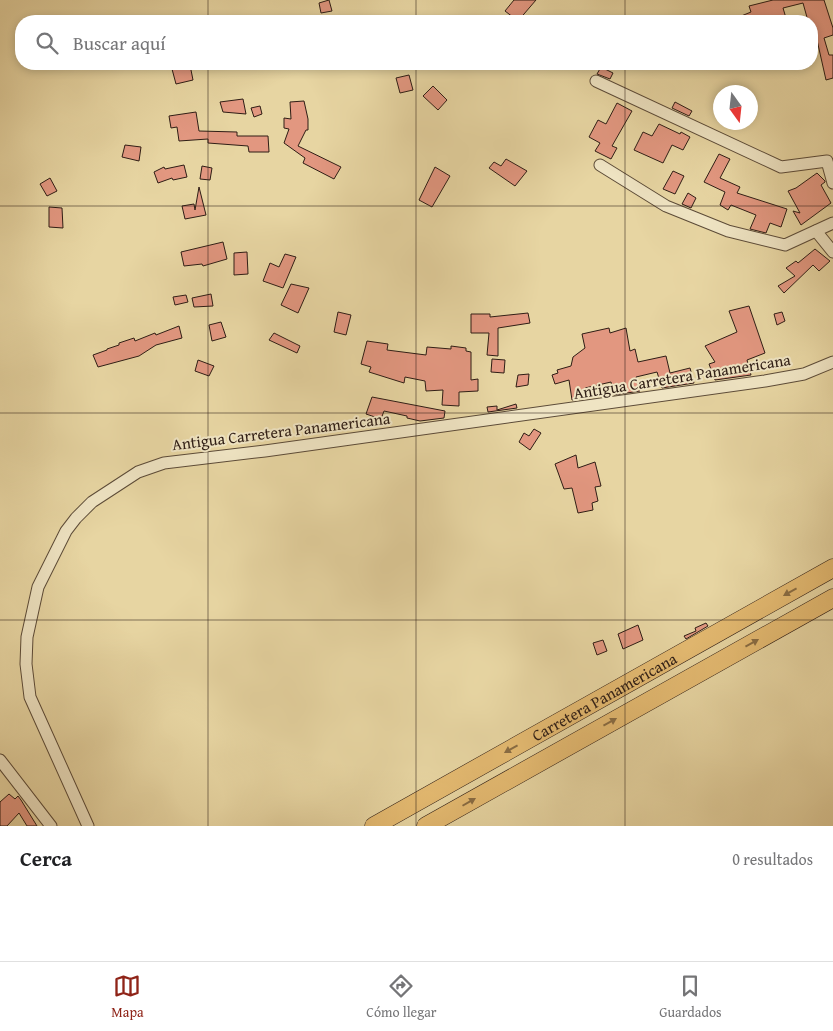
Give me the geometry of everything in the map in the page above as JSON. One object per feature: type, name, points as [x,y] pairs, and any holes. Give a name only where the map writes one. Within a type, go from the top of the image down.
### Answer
[{"type":"highway","name":"Carretera Panamericana","points":[[374,826],[833,568]]},
{"type":"highway","name":"Carretera Panamericana","points":[[426,826],[833,598]]},
{"type":"street","points":[[596,81],[781,167],[827,161],[833,184]]},
{"type":"street","points":[[600,165],[666,206],[728,231],[785,245],[833,223]]},
{"type":"street","points":[[816,231],[833,252]]},
{"type":"street","name":"Antigua Carretera Panamericana","points":[[88,826],[30,697],[26,664],[27,637],[38,587],[66,531],[92,502],[138,472],[176,461],[265,452],[765,381],[804,374],[833,362]]},
{"type":"street","points":[[0,760],[51,826]]},
{"type":"building","points":[[329,0],[332,11],[321,13],[319,3]]},
{"type":"building","points":[[514,0],[536,0],[523,15],[510,15],[505,11]]},
{"type":"building","points":[[773,0],[824,0],[833,28],[833,35],[824,38],[829,55],[833,55],[833,78],[826,80],[818,44],[818,15],[806,15],[803,3],[783,8],[785,15],[744,15],[751,12],[749,6]]},
{"type":"building","points":[[172,70],[191,70],[193,80],[176,84]]},
{"type":"building","points":[[599,70],[607,70],[613,73],[610,79],[597,74]]},
{"type":"building","points":[[409,75],[413,90],[400,93],[396,78]]},
{"type":"building","points":[[433,86],[447,100],[438,110],[423,96]]},
{"type":"building","points":[[243,99],[246,114],[223,112],[220,102]]},
{"type":"building","points":[[304,101],[308,119],[308,130],[306,130],[298,146],[341,167],[334,179],[303,163],[305,158],[284,143],[289,129],[284,128],[284,118],[291,119],[290,102]]},
{"type":"building","points":[[675,102],[692,111],[689,116],[672,108]]},
{"type":"building","points":[[617,103],[632,111],[612,146],[617,148],[611,159],[595,151],[600,143],[589,137],[598,120],[606,124]]},
{"type":"building","points":[[260,106],[262,114],[254,117],[251,108]]},
{"type":"building","points":[[196,112],[199,131],[237,132],[237,136],[268,136],[269,152],[249,152],[248,146],[208,143],[208,139],[179,141],[177,127],[171,128],[169,116]]},
{"type":"building","points":[[659,124],[690,137],[683,150],[672,145],[663,163],[634,150],[643,132],[652,136]]},
{"type":"building","points":[[125,145],[141,147],[139,161],[122,157]]},
{"type":"building","points":[[719,154],[730,159],[720,178],[740,187],[737,193],[787,209],[781,227],[770,223],[766,233],[750,229],[756,215],[731,205],[728,210],[720,205],[725,192],[704,182]]},
{"type":"building","points":[[506,159],[527,171],[515,186],[489,168],[494,162],[501,166]]},
{"type":"building","points":[[184,165],[187,177],[173,180],[172,178],[158,183],[154,172],[164,167],[165,169]]},
{"type":"building","points":[[202,166],[212,168],[210,180],[200,179]]},
{"type":"building","points":[[435,167],[450,176],[432,207],[419,200]]},
{"type":"building","points":[[673,171],[684,176],[675,194],[663,189]]},
{"type":"building","points":[[817,173],[825,181],[821,185],[831,203],[801,225],[793,211],[800,213],[788,191],[796,188]]},
{"type":"building","points":[[50,178],[57,191],[47,196],[40,184]]},
{"type":"building","points":[[199,187],[206,215],[185,219],[182,206],[194,204],[195,210]]},
{"type":"building","points":[[688,193],[696,198],[691,208],[682,204]]},
{"type":"building","points":[[49,207],[62,208],[63,228],[49,227]]},
{"type":"building","points":[[223,242],[227,259],[203,266],[202,264],[184,266],[181,252]]},
{"type":"building","points":[[815,249],[830,261],[819,271],[813,265],[784,293],[778,286],[795,276],[786,268],[796,261],[798,263]]},
{"type":"building","points":[[247,252],[248,274],[234,275],[234,253]]},
{"type":"building","points":[[285,254],[296,257],[283,288],[263,281],[270,263],[279,267]]},
{"type":"building","points":[[291,284],[309,288],[298,313],[281,305]]},
{"type":"building","points":[[211,294],[213,306],[194,307],[192,298]]},
{"type":"building","points":[[186,295],[188,302],[175,305],[173,297]]},
{"type":"building","points":[[749,306],[765,353],[747,360],[751,375],[715,380],[709,364],[715,362],[705,346],[737,332],[729,311]]},
{"type":"building","points":[[338,312],[351,315],[346,335],[334,332]]},
{"type":"building","points":[[782,312],[785,321],[777,325],[774,314]]},
{"type":"building","points":[[528,313],[530,323],[498,328],[498,356],[487,355],[489,333],[471,333],[471,314],[490,314],[490,317]]},
{"type":"building","points":[[221,322],[226,337],[212,341],[209,325]]},
{"type":"building","points":[[179,326],[182,338],[156,345],[139,356],[98,367],[93,355],[119,345],[119,343],[134,338],[135,341]]},
{"type":"building","points":[[609,328],[610,333],[626,328],[630,351],[635,349],[638,362],[666,356],[670,373],[690,368],[694,383],[662,388],[657,372],[636,377],[640,391],[614,395],[611,382],[585,388],[586,398],[572,400],[569,380],[555,384],[552,375],[558,373],[557,370],[571,366],[573,357],[585,348],[582,334]]},
{"type":"building","points":[[274,333],[300,346],[297,353],[269,340]]},
{"type":"building","points":[[367,341],[388,344],[387,350],[426,355],[427,347],[451,349],[451,346],[466,348],[466,351],[471,352],[471,380],[478,379],[478,391],[459,392],[459,406],[442,405],[443,390],[426,391],[425,381],[405,377],[404,383],[369,372],[371,367],[361,364]]},
{"type":"building","points":[[492,359],[505,360],[504,373],[491,372]]},
{"type":"building","points":[[198,360],[214,366],[209,376],[195,371]]},
{"type":"building","points":[[529,374],[528,385],[516,387],[518,375]]},
{"type":"building","points":[[372,397],[445,411],[444,418],[420,421],[384,411],[381,419],[366,414]]},
{"type":"building","points":[[516,404],[517,408],[488,412],[487,407],[497,406],[497,410]]},
{"type":"building","points":[[534,429],[541,433],[530,450],[519,442],[524,433],[529,436]]},
{"type":"building","points":[[576,455],[578,468],[595,462],[601,486],[595,487],[598,501],[592,503],[593,510],[578,513],[572,488],[564,489],[555,464]]},
{"type":"building","points":[[706,623],[708,626],[686,639],[684,636],[696,631],[695,628]]},
{"type":"building","points":[[638,625],[643,640],[623,649],[618,634]]},
{"type":"building","points":[[603,640],[607,651],[597,655],[593,643]]},
{"type":"building","points":[[9,794],[15,799],[18,796],[37,826],[27,826],[19,813],[7,826],[0,826],[0,802]]}]
